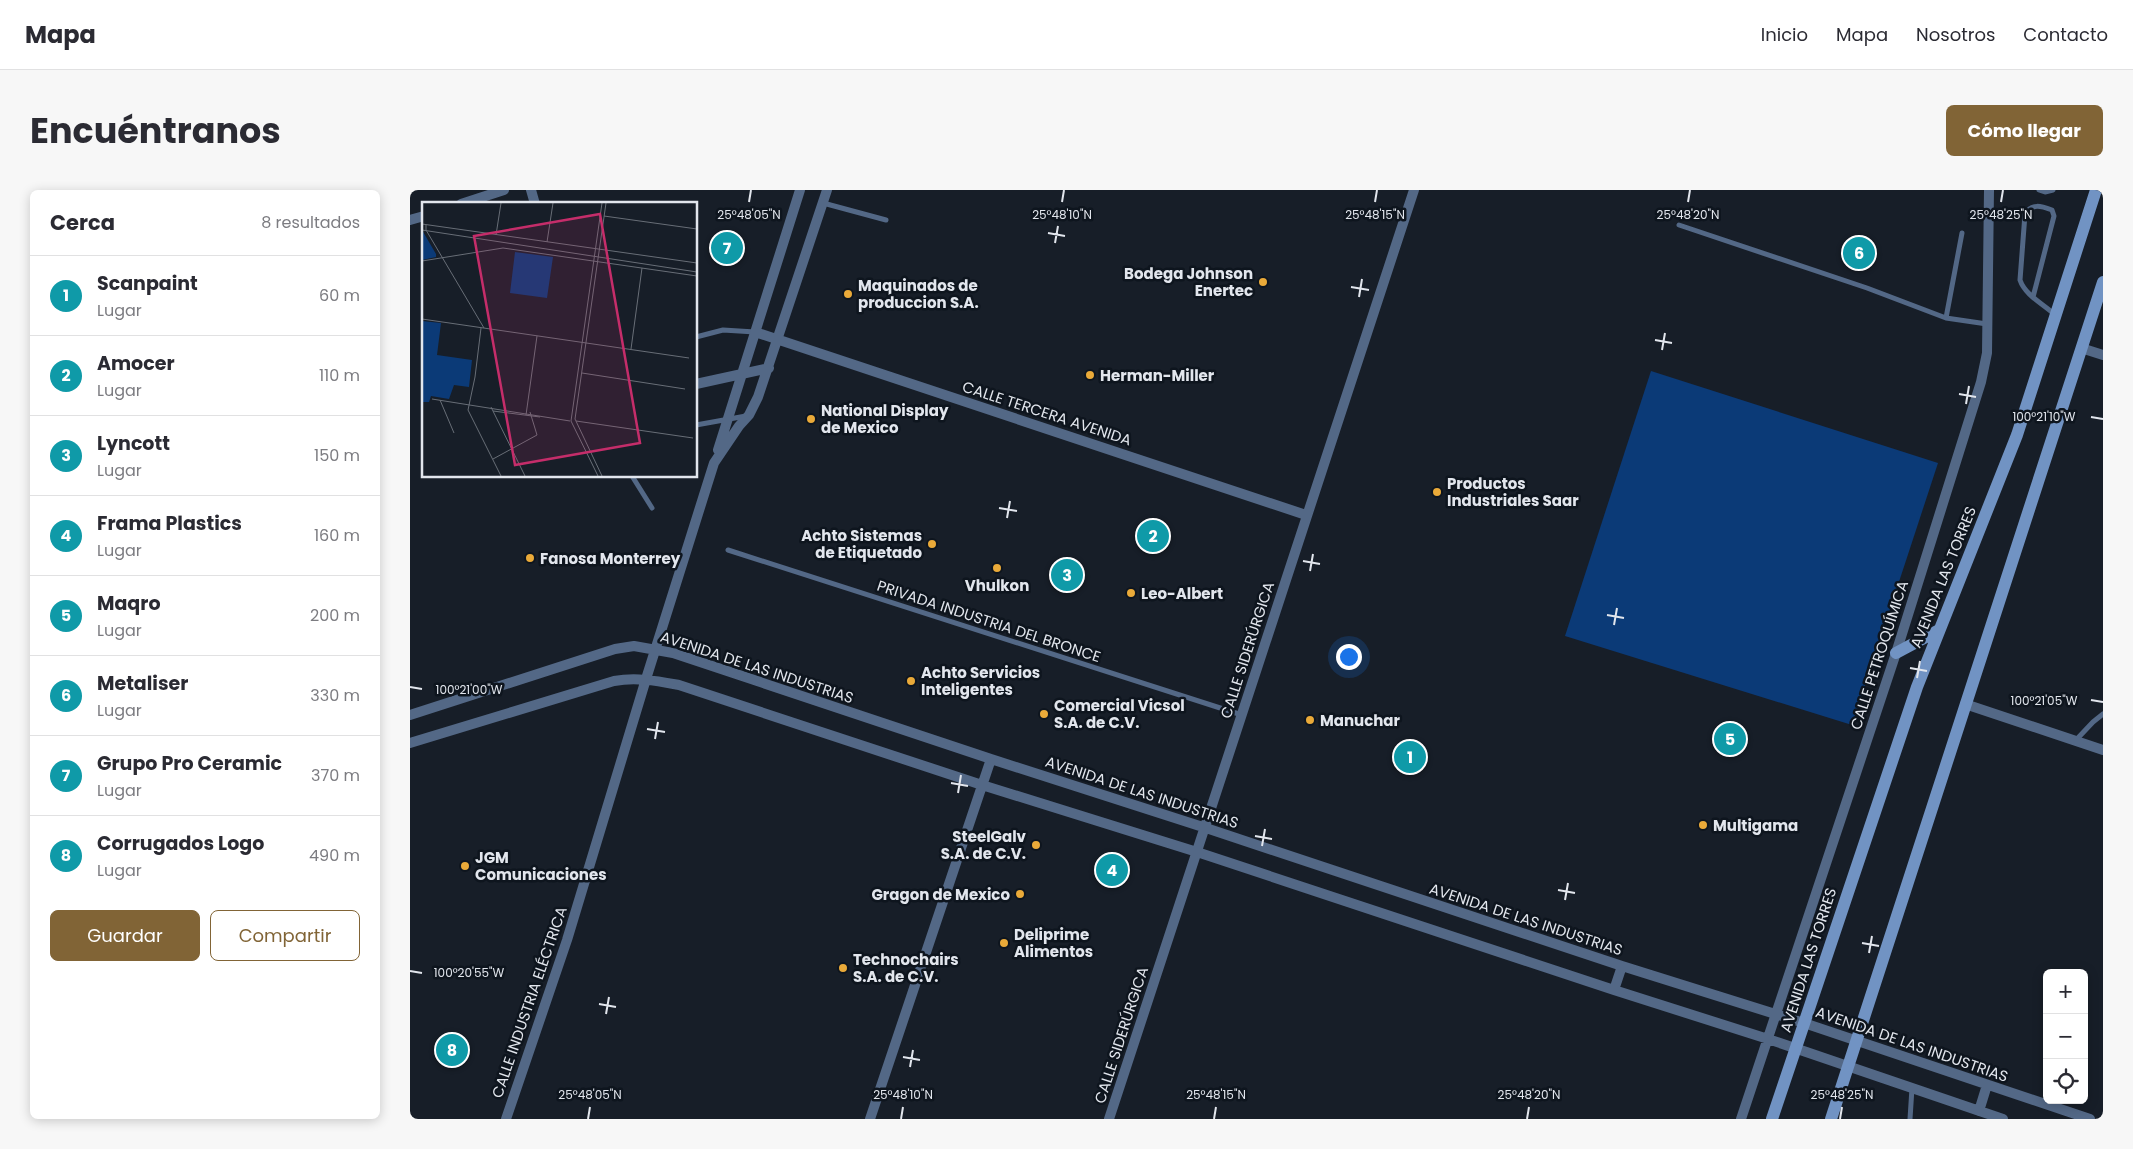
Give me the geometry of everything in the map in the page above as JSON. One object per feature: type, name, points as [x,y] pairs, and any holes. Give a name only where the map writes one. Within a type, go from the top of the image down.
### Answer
[{"type":"main road","name":"AVENIDA LAS TORRES","points":[[1772,1119],[1916,687],[2016,435],[2096,190]]},
{"type":"main road","points":[[1831,1119],[2103,282]]},
{"type":"main road","points":[[1896,653],[1939,630]]},
{"type":"street","points":[[467,202],[504,190]]},
{"type":"street","points":[[714,463],[800,190]]},
{"type":"street","name":"CALLE INDUSTRIA ELÉCTRICA","points":[[506,1119],[567,940],[655,649],[714,463],[739,426],[749,416],[758,397],[779,339],[827,190]]},
{"type":"street","name":"CALLE SIDERÚRGICA","points":[[1108,1119],[1206,828],[1306,515],[1414,190]]},
{"type":"street","name":"CALLE PETROQUÍMICA","points":[[1741,1119],[1896,653],[1981,382],[1987,353],[1989,190]]},
{"type":"street","name":"CALLE TERCERA AVENIDA","points":[[755,332],[1306,515]]},
{"type":"street","points":[[2081,348],[2103,355]]},
{"type":"street","points":[[698,384],[769,368]]},
{"type":"street","name":"AVENIDA DE LAS INDUSTRIAS","points":[[410,714],[615,649],[634,646],[655,649],[991,760],[1206,828],[1622,966],[1804,1023],[2090,1119]]},
{"type":"street","points":[[410,743],[614,681],[628,678],[646,679],[679,685],[982,785],[1197,852],[1614,990],[1768,1038],[2004,1119]]},
{"type":"street","points":[[1965,704],[2103,750]]},
{"type":"street","points":[[870,1119],[991,760]]},
{"type":"street","points":[[1614,990],[1622,966]]},
{"type":"street","points":[[1979,1111],[1987,1084]]},
{"type":"lane","points":[[2038,190],[2045,192],[2053,190]]},
{"type":"lane","points":[[823,204],[886,220]]},
{"type":"lane","points":[[2033,297],[2054,216],[2052,210],[2034,206],[2030,207],[2026,214],[2020,274],[2021,285],[2033,297],[2056,315]]},
{"type":"lane","points":[[1679,225],[1867,288],[1946,318],[1987,324]]},
{"type":"lane","points":[[1946,318],[1962,232]]},
{"type":"lane","points":[[698,336],[723,330],[755,332]]},
{"type":"lane","points":[[698,425],[728,418],[749,416]]},
{"type":"lane","points":[[633,478],[652,508]]},
{"type":"lane","name":"PRIVADA INDUSTRIA DEL BRONCE","points":[[728,550],[1242,716]]},
{"type":"lane","points":[[2076,741],[2103,714]]},
{"type":"lane","points":[[1910,1119],[1912,1088]]},
{"type":"shaded area","points":[[1651,371],[1938,463],[1852,725],[1565,636]]},
{"type":"place","name":"Grupo Pro Ceramic","points":[[727,248]]},
{"type":"place","name":"Metaliser","points":[[1859,253]]},
{"type":"place","name":"Bodega Johnson Enertec","points":[[1263,282]]},
{"type":"place","name":"Maquinados de produccion S.A.","points":[[848,294]]},
{"type":"place","name":"Herman-Miller","points":[[1090,375]]},
{"type":"place","name":"National Display de Mexico","points":[[811,419]]},
{"type":"place","name":"Productos Industriales Saar","points":[[1437,492]]},
{"type":"place","name":"Amocer","points":[[1153,536]]},
{"type":"place","name":"Achto Sistemas de Etiquetado","points":[[932,544]]},
{"type":"place","name":"Fanosa Monterrey","points":[[530,558]]},
{"type":"place","name":"Vhulkon","points":[[997,568]]},
{"type":"place","name":"Lyncott","points":[[1067,575]]},
{"type":"place","name":"Leo-Albert","points":[[1131,593]]},
{"type":"place","name":"Achto Servicios Inteligentes","points":[[911,681]]},
{"type":"place","name":"Comercial Vicsol S.A. de C.V.","points":[[1044,714]]},
{"type":"place","name":"Manuchar","points":[[1310,720]]},
{"type":"place","name":"Maqro","points":[[1730,739]]},
{"type":"place","name":"Scanpaint","points":[[1410,757]]},
{"type":"place","name":"Multigama","points":[[1703,825]]},
{"type":"place","name":"SteelGalv S.A. de C.V.","points":[[1036,845]]},
{"type":"place","name":"JGM Comunicaciones","points":[[465,866]]},
{"type":"place","name":"Frama Plastics","points":[[1112,870]]},
{"type":"place","name":"Gragon de Mexico","points":[[1020,894]]},
{"type":"place","name":"Deliprime Alimentos","points":[[1004,943]]},
{"type":"place","name":"Technochairs S.A. de C.V.","points":[[843,968]]},
{"type":"place","name":"Corrugados Logo","points":[[452,1050]]}]
